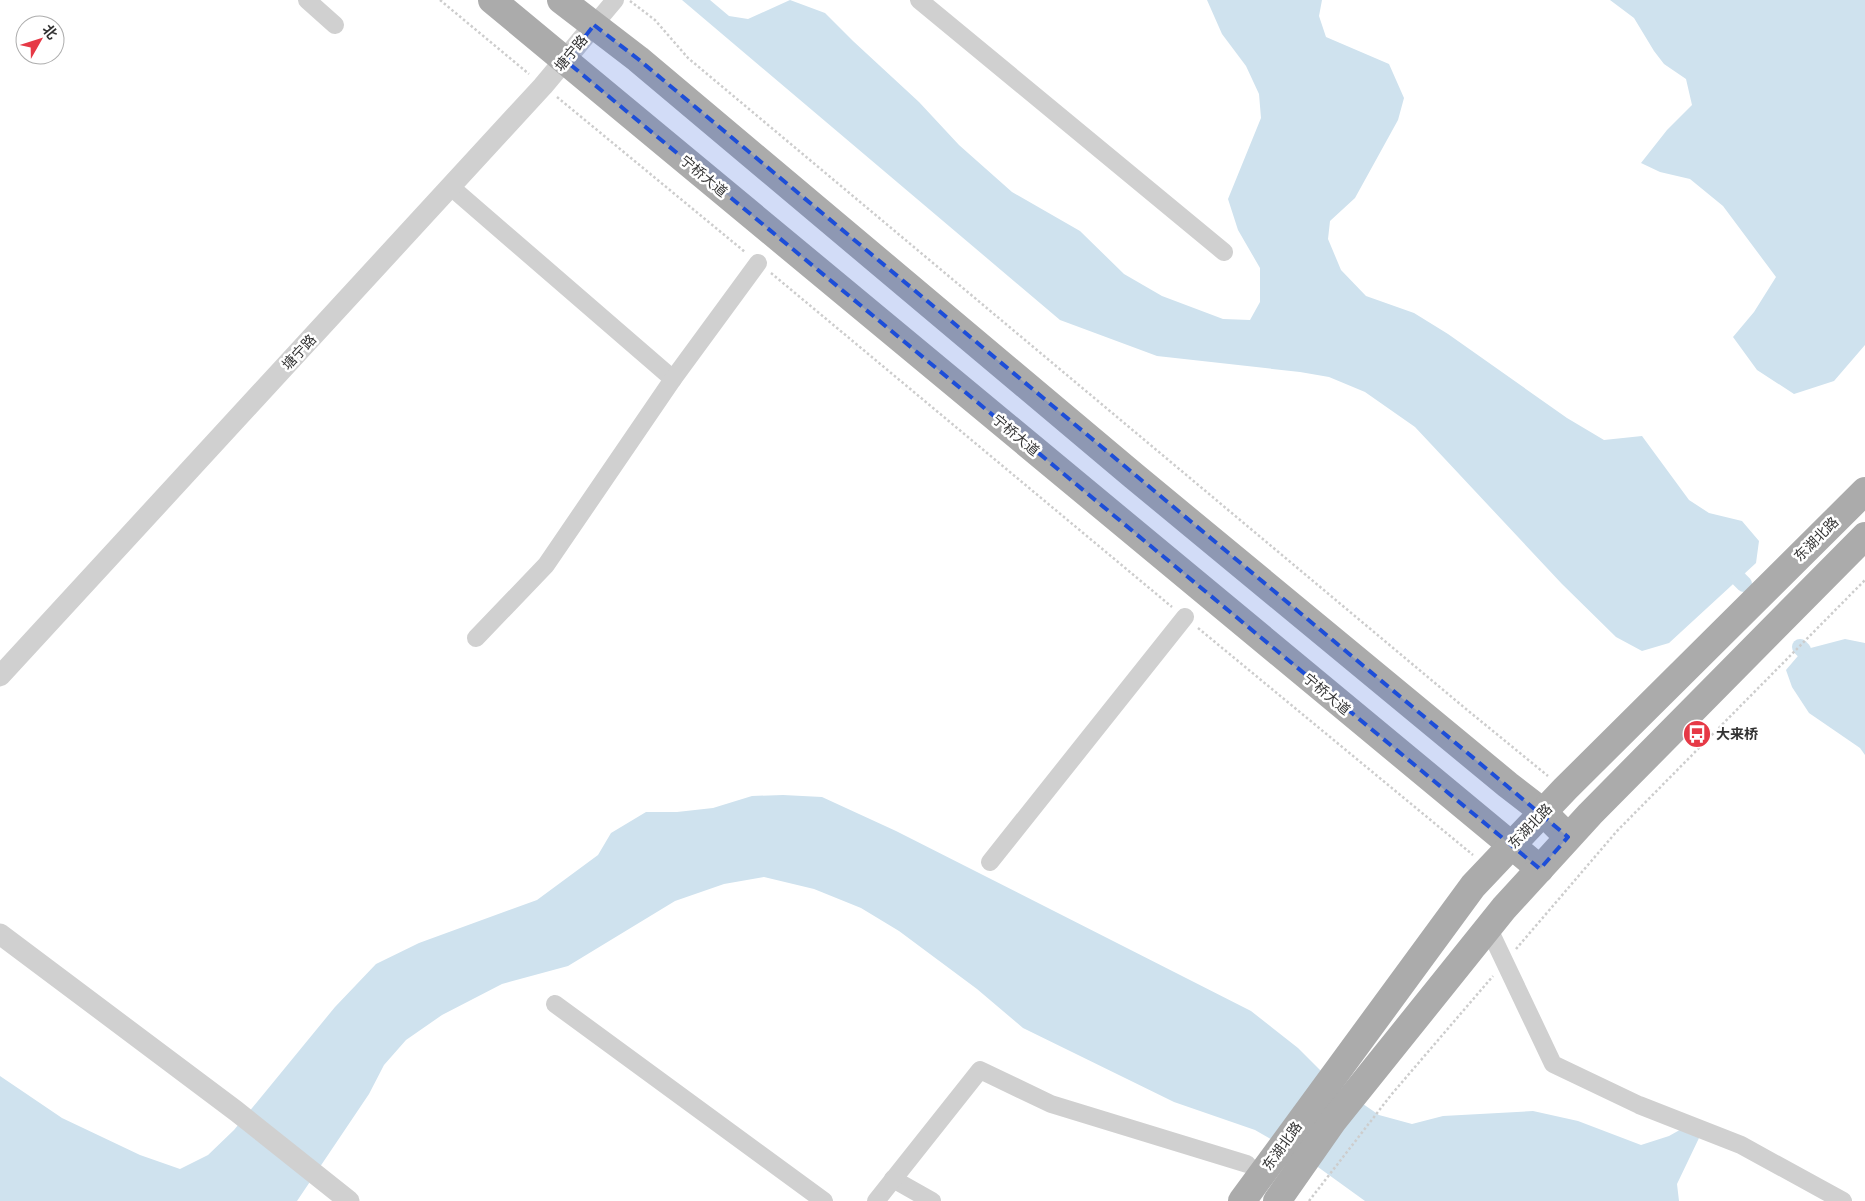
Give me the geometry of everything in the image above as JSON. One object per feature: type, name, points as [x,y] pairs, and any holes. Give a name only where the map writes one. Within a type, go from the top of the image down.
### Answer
[{"type":"main road","name":"宁桥大道","points":[[492,0],[1540,869]]},
{"type":"main road","points":[[561,0],[638,59],[1134,476],[1508,786],[1544,812],[1568,837]]},
{"type":"main road","name":"东湖北路","points":[[1242,1201],[1255,1169],[1344,1062],[1473,886],[1565,789],[1865,491]]},
{"type":"main road","name":"东湖北路","points":[[1290,1197],[1333,1121],[1488,928],[1568,837],[1865,536]]},
{"type":"street","points":[[307,0],[335,26]]},
{"type":"street","points":[[594,25],[615,0]]},
{"type":"street","points":[[919,0],[1224,252]]},
{"type":"street","name":"塘宁路","points":[[0,676],[544,86],[594,25]]},
{"type":"street","points":[[451,186],[673,379]]},
{"type":"street","points":[[476,638],[546,565],[673,379],[758,263]]},
{"type":"street","points":[[990,862],[1185,617]]},
{"type":"street","points":[[1488,928],[1553,1064],[1639,1105],[1741,1145],[1843,1201]]},
{"type":"street","points":[[0,934],[236,1111],[347,1200]]},
{"type":"street","points":[[555,1004],[824,1201]]},
{"type":"street","points":[[876,1201],[980,1070],[1051,1104],[1255,1169]]},
{"type":"street","points":[[893,1179],[932,1201]]},
{"type":"path","points":[[440,0],[1489,869]]},
{"type":"path","points":[[630,0],[655,20],[688,58],[1466,709],[1565,789]]},
{"type":"path","points":[[1617,831],[1865,580]]},
{"type":"path","points":[[1290,1197],[1391,1095]]},
{"type":"highlighted area","points":[[594,25],[638,59],[1568,837],[1540,869],[566,61]]},
{"type":"water","points":[[682,0],[710,0],[729,16],[748,19],[790,0],[825,13],[919,102],[959,145],[1012,192],[1080,231],[1124,274],[1162,296],[1223,319],[1250,320],[1260,302],[1260,268],[1238,230],[1228,199],[1261,118],[1259,94],[1246,66],[1222,34],[1207,0],[1322,0],[1319,16],[1326,37],[1389,64],[1404,98],[1398,120],[1355,198],[1330,221],[1328,239],[1341,270],[1366,296],[1414,313],[1448,334],[1567,418],[1604,440],[1642,436],[1689,500],[1709,513],[1742,521],[1759,541],[1756,563],[1669,643],[1642,651],[1616,637],[1562,584],[1415,427],[1365,392],[1329,377],[1157,356],[1060,320]]},
{"type":"water","points":[[1610,0],[1865,0],[1865,345],[1834,381],[1794,394],[1757,370],[1733,337],[1754,312],[1776,277],[1723,206],[1690,179],[1660,172],[1641,163],[1667,130],[1692,105],[1686,79],[1664,64],[1634,18]]},
{"type":"water","points":[[1845,639],[1865,643],[1865,755],[1860,748],[1809,713],[1792,687],[1786,670],[1803,650]]},
{"type":"water","points":[[752,796],[822,797],[896,831],[1251,1011],[1298,1048],[1334,1084],[1379,1115],[1412,1124],[1443,1116],[1533,1111],[1578,1121],[1641,1145],[1669,1136],[1685,1127],[1699,1138],[1677,1184],[1679,1201],[1365,1201],[1311,1162],[1255,1130],[1174,1102],[1023,1028],[977,989],[899,931],[861,908],[814,889],[764,877],[724,884],[675,901],[568,966],[502,984],[442,1015],[406,1040],[384,1065],[369,1094],[297,1201],[0,1201],[0,1076],[62,1118],[140,1155],[180,1169],[208,1155],[234,1130],[335,1007],[376,964],[419,943],[537,900],[598,855],[611,833],[646,812],[677,812],[713,808]]},
{"type":"waterway","points":[[1739,579],[1744,584]]},
{"type":"waterway","points":[[1800,647],[1803,650]]},
{"type":"place","name":"大来桥","points":[[1697,734]]}]
